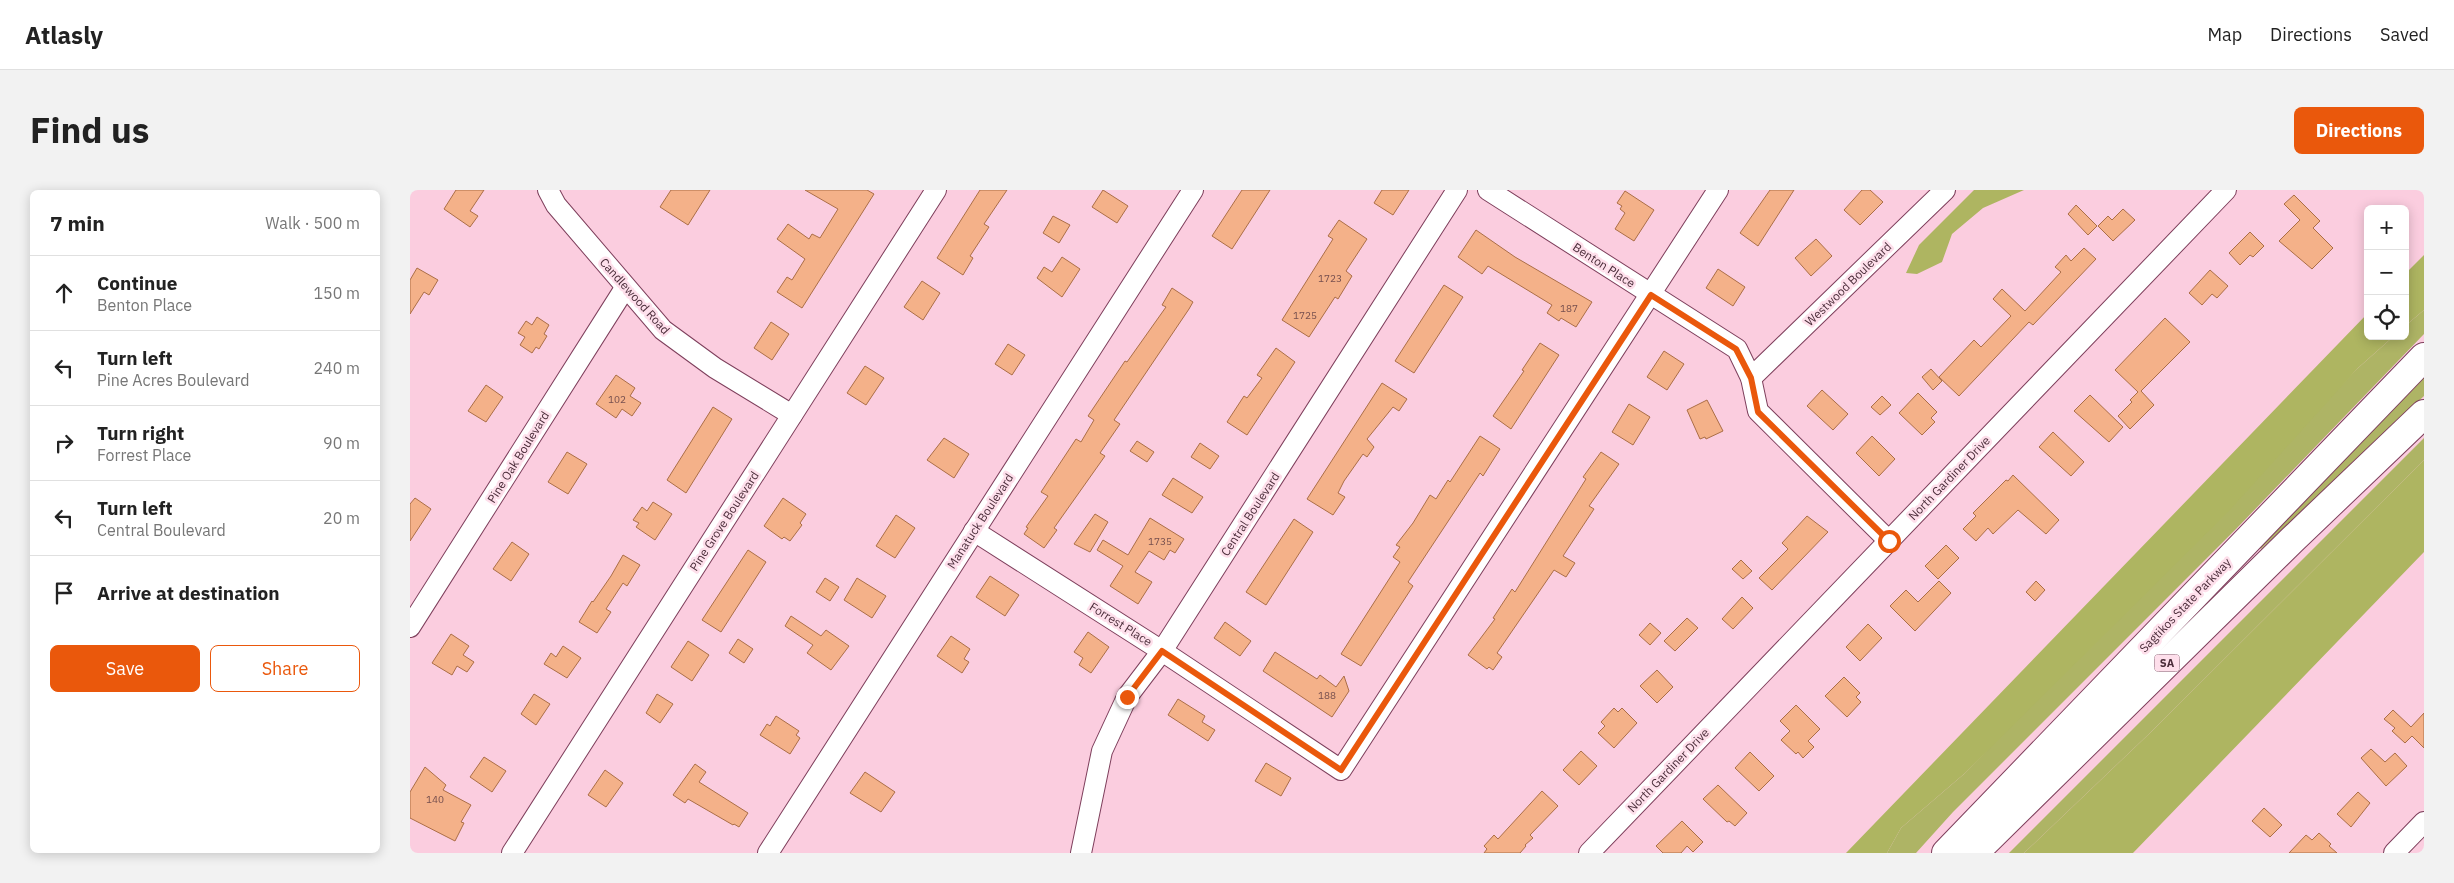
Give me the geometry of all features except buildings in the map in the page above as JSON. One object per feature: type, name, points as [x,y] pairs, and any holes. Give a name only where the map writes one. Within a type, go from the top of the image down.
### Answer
[{"type":"highway","name":"Sagtikos State Parkway","points":[[1946,853],[2424,357]]},
{"type":"highway","name":"SA","points":[[1974,853],[2292,540],[2424,414]]},
{"type":"highway","points":[[1989,853],[2042,786]]},
{"type":"street","name":"Candlewood Road","points":[[548,190],[556,205],[663,330],[715,368],[792,415]]},
{"type":"street","name":"Pine Grove Boulevard","points":[[512,853],[936,190]]},
{"type":"street","name":"Manatuck Boulevard","points":[[768,853],[1193,190]]},
{"type":"street","name":"Central Boulevard","points":[[1081,853],[1102,751],[1127,697],[1162,651],[1457,190]]},
{"type":"street","name":"Benton Place","points":[[1488,190],[1736,349],[1751,378],[1758,412],[1889,541]]},
{"type":"street","points":[[1651,295],[1718,190]]},
{"type":"street","name":"Westwood Boulevard","points":[[1751,378],[1945,190]]},
{"type":"street","name":"North Gardiner Drive","points":[[1589,853],[2226,190]]},
{"type":"street","name":"Pine Oak Boulevard","points":[[410,626],[626,288]]},
{"type":"street","name":"Forrest Place","points":[[974,531],[1162,651],[1341,770],[1651,295]]},
{"type":"street","points":[[2394,853],[2424,822]]},
{"type":"green space","points":[[1974,190],[2024,190],[1983,208],[1952,234],[1942,262],[1917,274],[1906,273],[1919,245]]},
{"type":"green space","points":[[2424,255],[2424,310],[2409,323],[2409,295],[2409,270]]},
{"type":"green space","points":[[2424,310],[2424,334],[2237,528],[1953,812],[1916,853],[1887,853],[1901,828],[1964,774],[2358,368],[2390,340],[2409,340],[2409,323]]},
{"type":"green space","points":[[2364,317],[2364,340],[2390,340],[2358,368],[2228,512],[1964,774],[1901,828],[1887,853],[1846,853]]},
{"type":"green space","points":[[2424,366],[2424,396],[2261,549],[2255,543]]},
{"type":"green space","points":[[2424,438],[2424,460],[2151,732],[2024,853],[2009,853]]},
{"type":"green space","points":[[2424,460],[2424,552],[2133,853],[2024,853],[2151,732]]},
{"type":"route","points":[[1127,697],[1162,651],[1341,770],[1651,295],[1736,349],[1751,378],[1758,412],[1889,541]]}]
